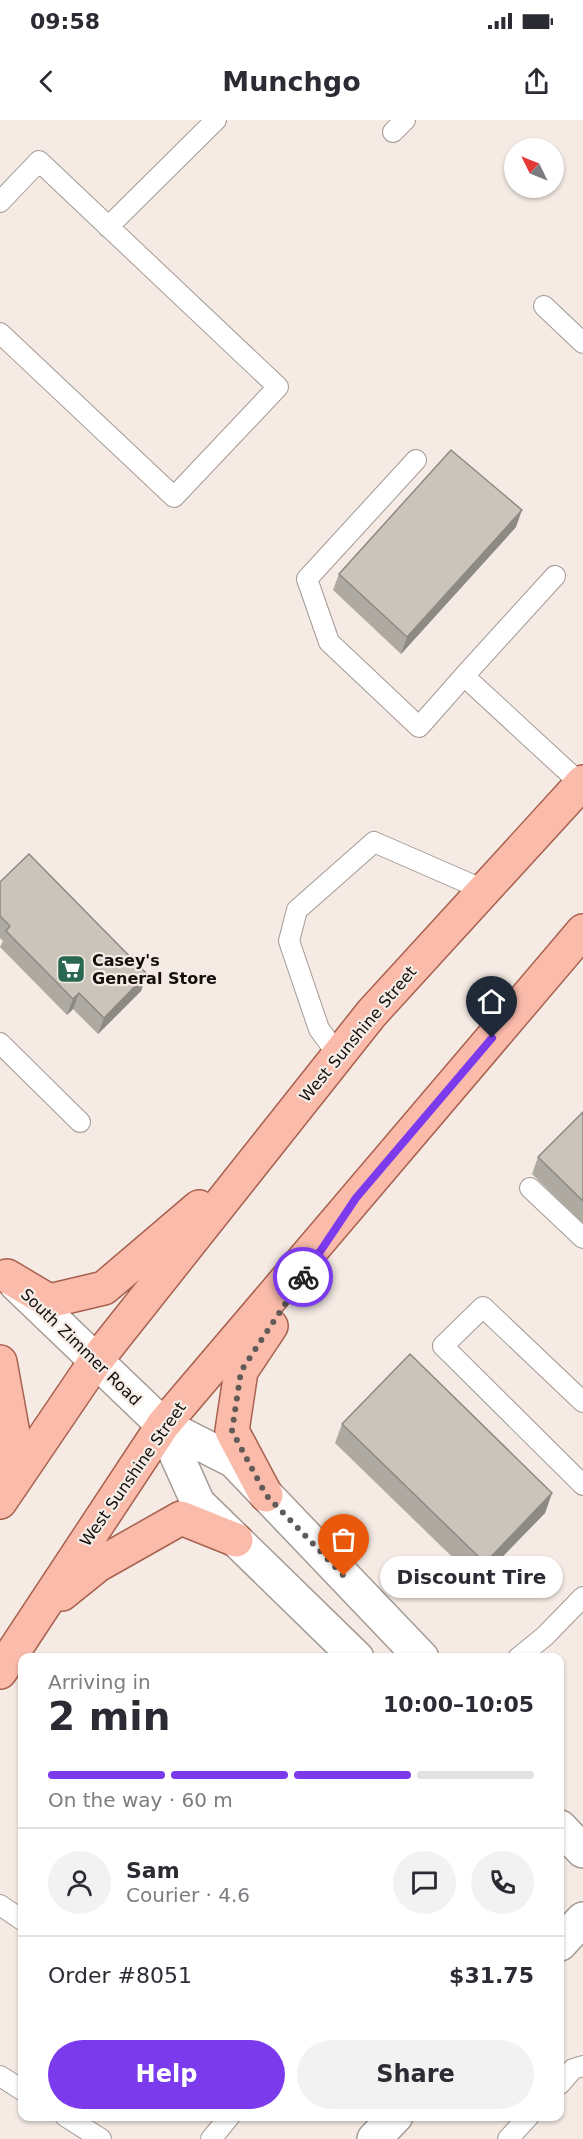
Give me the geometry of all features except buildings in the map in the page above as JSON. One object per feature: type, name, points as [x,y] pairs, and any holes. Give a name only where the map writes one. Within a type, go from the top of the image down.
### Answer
[{"type":"main road","name":"West Sunshine Street","points":[[0,1502],[94,1362],[371,1014],[582,783]]},
{"type":"main road","name":"West Sunshine Street","points":[[0,1672],[163,1425],[583,931]]},
{"type":"main road","points":[[4,1272],[49,1301],[104,1288],[202,1205],[280,1128]]},
{"type":"main road","points":[[266,1495],[232,1431],[241,1371],[356,1198]]},
{"type":"main road","points":[[0,1362],[14,1439],[0,1473]]},
{"type":"main road","points":[[39,1612],[98,1565],[181,1518],[236,1540]]},
{"type":"street","name":"South Zimmer Road","points":[[4,1272],[94,1362],[163,1425]]},
{"type":"street","points":[[163,1425],[234,1461],[417,1653]]},
{"type":"street","points":[[163,1425],[198,1503],[352,1653]]},
{"type":"street","points":[[564,1831],[583,1851]]},
{"type":"street","points":[[564,1940],[583,1919]]},
{"type":"street","points":[[374,2139],[391,2121]]},
{"type":"lane","points":[[108,227],[216,120]]},
{"type":"lane","points":[[0,202],[39,161],[278,387],[174,497],[0,333]]},
{"type":"lane","points":[[544,306],[583,343]]},
{"type":"lane","points":[[416,460],[307,579],[329,642],[419,727],[555,576]]},
{"type":"lane","points":[[465,676],[582,783]]},
{"type":"lane","points":[[338,1055],[319,1029],[289,941],[297,910],[374,842],[484,890]]},
{"type":"lane","points":[[0,1043],[80,1122]]},
{"type":"lane","points":[[530,1188],[583,1238]]},
{"type":"lane","points":[[583,1402],[483,1307],[443,1346],[583,1485]]},
{"type":"lane","points":[[524,1653],[545,1636],[583,1597]]},
{"type":"lane","points":[[0,1905],[18,1917]]},
{"type":"lane","points":[[564,2079],[573,2069],[583,2066]]},
{"type":"lane","points":[[0,2076],[18,2087]]},
{"type":"lane","points":[[73,2121],[101,2139]]},
{"type":"lane","points":[[211,2139],[226,2121]]},
{"type":"lane","points":[[508,2139],[524,2121]]},
{"type":"way so far","points":[[303,1277],[241,1371],[232,1431],[266,1495],[344,1576]]},
{"type":"place","name":"Casey's General Store","points":[[71,969]]},
{"type":"place","name":"Discount Tire","points":[[344,1576]]},
{"type":"route","points":[[303,1277],[356,1198],[492,1038]]}]
